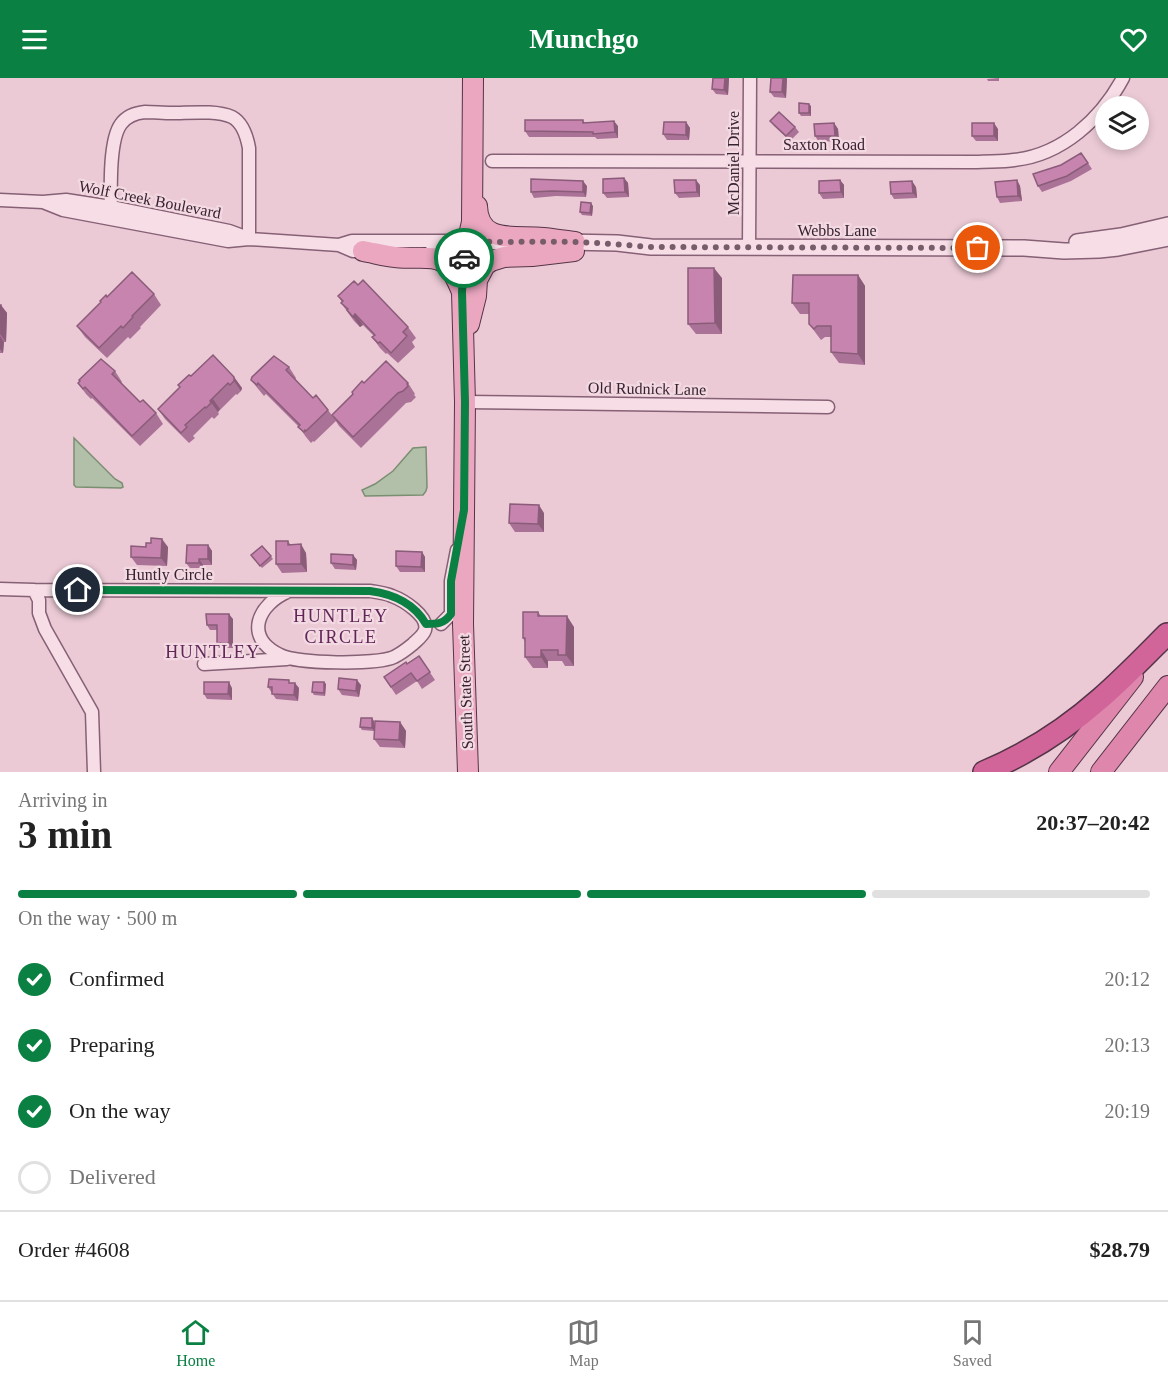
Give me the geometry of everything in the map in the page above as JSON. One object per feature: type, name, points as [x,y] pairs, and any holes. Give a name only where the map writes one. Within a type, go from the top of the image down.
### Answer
[{"type":"highway","points":[[984,772],[1035,747],[1074,720],[1108,692],[1168,633]]},
{"type":"highway","points":[[1059,772],[1168,633]]},
{"type":"highway","points":[[1101,772],[1168,686]]},
{"type":"main road","name":"South State Street","points":[[461,78],[460,222],[465,245]]},
{"type":"main road","name":"South State Street","points":[[468,772],[463,624],[465,402],[462,292],[465,245],[472,222],[473,78]]},
{"type":"main road","points":[[473,111],[477,145],[477,215],[484,228],[502,236],[542,238],[575,247]]},
{"type":"main road","points":[[464,347],[476,296],[477,280],[485,265],[504,257],[532,256],[575,247]]},
{"type":"main road","points":[[363,251],[395,257],[435,258],[452,269],[462,292]]},
{"type":"street","name":"McDaniel Drive","points":[[749,248],[750,78]]},
{"type":"street","name":"Saxton Road","points":[[492,161],[976,162],[1016,160],[1044,153],[1077,134],[1108,104],[1123,78]]},
{"type":"street","points":[[111,213],[112,147],[115,134],[129,116],[143,112],[217,114],[233,118],[247,135],[249,239]]},
{"type":"street","name":"Wolf Creek Boulevard","points":[[0,200],[43,202],[66,200],[111,213],[229,231],[249,239],[339,245],[353,251],[465,245]]},
{"type":"street","name":"Webbs Lane","points":[[1024,248],[1121,236],[1168,225]]},
{"type":"street","name":"Webbs Lane","points":[[465,245],[575,247],[617,243],[651,247],[1064,250],[1118,248],[1168,238]]},
{"type":"street","name":"Wolf Creek Boulevard","points":[[339,245],[352,241],[465,245]]},
{"type":"street","name":"Old Rudnick Lane","points":[[465,402],[828,407]]},
{"type":"street","points":[[441,624],[451,614],[451,581],[464,510]]},
{"type":"street","name":"Huntly Circle","points":[[0,589],[34,590],[232,590],[370,591],[392,595],[403,601],[421,616],[426,624],[421,636],[408,648],[387,659],[376,661],[291,659],[279,655],[264,643],[257,626],[258,607],[253,598],[232,590]]},
{"type":"street","points":[[34,590],[39,600],[39,613],[45,629],[92,712],[94,772]]},
{"type":"street","points":[[259,618],[270,603],[289,591]]},
{"type":"street","points":[[426,624],[463,624]]},
{"type":"street","name":"Huntly Circle","points":[[204,664],[291,659]]},
{"type":"shaded area","points":[[74,438],[115,479],[122,483],[123,487],[76,487],[74,485]]},
{"type":"shaded area","points":[[426,447],[427,487],[423,495],[365,496],[362,490],[393,471],[413,448]]},
{"type":"building","points":[[713,78],[725,78],[724,90],[712,89]]},
{"type":"building","points":[[771,78],[783,78],[782,92],[770,92]]},
{"type":"building","points":[[799,103],[809,104],[809,113],[799,113]]},
{"type":"building","points":[[779,112],[795,127],[786,136],[770,121]]},
{"type":"building","points":[[525,120],[583,120],[583,123],[614,121],[615,132],[593,134],[593,132],[525,131]]},
{"type":"building","points":[[664,122],[686,122],[686,135],[663,134]]},
{"type":"building","points":[[834,123],[835,136],[815,136],[814,124]]},
{"type":"building","points":[[972,123],[994,123],[994,136],[972,136]]},
{"type":"building","points":[[1081,153],[1088,163],[1067,176],[1038,186],[1033,174],[1061,165]]},
{"type":"building","points":[[624,178],[625,192],[603,193],[603,179]]},
{"type":"building","points":[[531,179],[583,181],[583,192],[531,192]]},
{"type":"building","points":[[674,180],[696,180],[697,192],[675,193]]},
{"type":"building","points":[[840,180],[841,192],[819,193],[819,181]]},
{"type":"building","points":[[1017,180],[1018,196],[997,197],[995,182]]},
{"type":"building","points":[[912,181],[913,193],[891,194],[890,182]]},
{"type":"building","points":[[581,202],[591,203],[590,213],[580,212]]},
{"type":"building","points":[[688,268],[714,268],[715,323],[688,324]]},
{"type":"building","points":[[132,272],[154,294],[123,328],[121,326],[99,348],[77,326],[106,295],[107,297]]},
{"type":"building","points":[[793,275],[858,275],[858,354],[831,352],[831,326],[817,326],[814,329],[809,324],[809,303],[792,303]]},
{"type":"building","points":[[363,280],[408,327],[403,332],[407,336],[391,353],[372,337],[375,335],[355,314],[353,317],[338,296],[354,281],[358,285]]},
{"type":"building","points":[[213,355],[234,377],[234,381],[230,385],[228,383],[206,408],[185,425],[187,427],[181,433],[158,409],[180,387],[178,385]]},
{"type":"building","points":[[274,356],[289,367],[286,370],[313,398],[316,395],[328,410],[304,432],[298,427],[300,425],[258,383],[257,385],[251,380]]},
{"type":"building","points":[[101,359],[115,371],[112,374],[140,402],[143,400],[156,413],[132,436],[85,387],[83,389],[78,383]]},
{"type":"building","points":[[386,361],[408,383],[408,386],[353,437],[332,415],[353,394],[352,392],[362,381],[364,383]]},
{"type":"building","points":[[510,504],[539,505],[538,524],[509,523]]},
{"type":"building","points":[[151,538],[162,539],[161,558],[131,557],[131,546],[146,547],[146,543],[151,543]]},
{"type":"building","points":[[276,541],[288,541],[288,545],[301,544],[301,564],[276,564]]},
{"type":"building","points":[[187,545],[208,545],[208,559],[199,559],[199,563],[186,563]]},
{"type":"building","points":[[262,546],[271,556],[260,566],[251,555]]},
{"type":"building","points":[[396,551],[422,552],[421,567],[396,566]]},
{"type":"building","points":[[331,554],[353,555],[353,565],[331,563]]},
{"type":"building","points":[[523,612],[538,612],[538,616],[567,616],[566,655],[558,655],[558,650],[541,650],[541,657],[525,657]]},
{"type":"building","points":[[206,614],[229,614],[229,643],[217,643],[217,625],[207,625]]},
{"type":"building","points":[[419,656],[430,672],[417,681],[411,673],[391,687],[384,677]]},
{"type":"building","points":[[339,678],[357,680],[356,691],[338,689]]},
{"type":"building","points":[[269,679],[289,680],[289,683],[295,683],[294,695],[272,694],[272,687],[268,687]]},
{"type":"building","points":[[204,682],[229,682],[228,694],[204,694]]},
{"type":"building","points":[[313,682],[324,682],[324,693],[312,692]]},
{"type":"building","points":[[361,718],[372,718],[372,728],[360,727]]},
{"type":"building","points":[[375,721],[400,722],[399,740],[374,739]]},
{"type":"way so far","points":[[464,258],[463,241],[617,243],[651,247],[978,248]]},
{"type":"district","name":"HUNTLEY CIRCLE","points":[[341,626]]},
{"type":"district","name":"HUNTLEY","points":[[213,652]]},
{"type":"route","points":[[78,590],[370,591],[392,595],[403,601],[421,616],[426,624],[444,622],[451,614],[451,581],[464,510],[465,402],[462,292],[464,258]]}]
